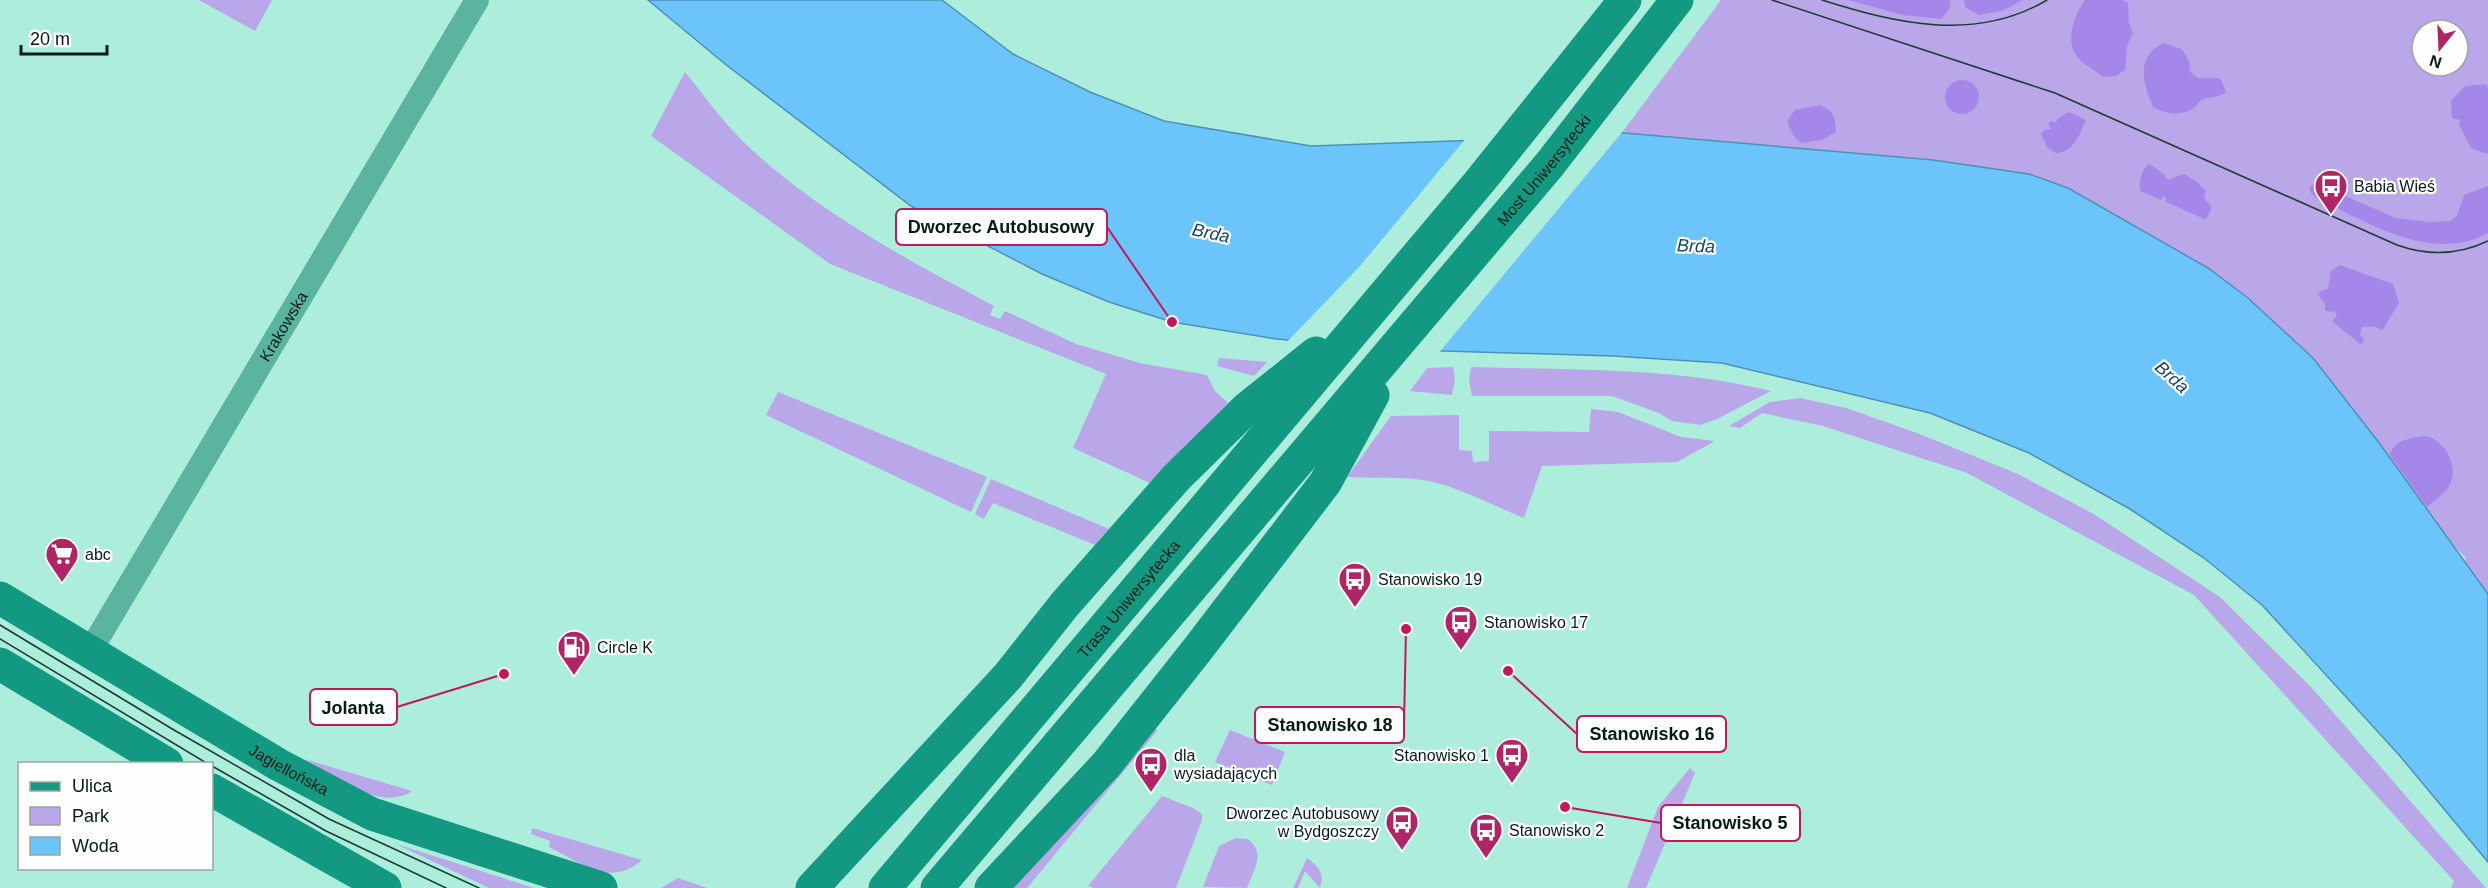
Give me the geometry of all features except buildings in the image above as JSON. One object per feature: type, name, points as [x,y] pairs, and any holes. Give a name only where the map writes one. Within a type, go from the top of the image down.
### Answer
[{"type":"main road","points":[[812,888],[883,814],[1008,675],[1065,604],[1176,478],[1246,410],[1372,309],[1546,101],[1625,0]]},
{"type":"main road","name":"Most Uniwersytecki","points":[[1406,335],[1550,164],[1677,0]]},
{"type":"main road","name":"Trasa Uniwersytecka","points":[[885,888],[1372,309]]},
{"type":"main road","points":[[991,888],[1106,765],[1325,483],[1406,335]]},
{"type":"main road","points":[[938,888],[1406,335]]},
{"type":"main road","name":"Jagiellońska","points":[[0,598],[279,765],[372,814],[601,888]]},
{"type":"main road","points":[[0,664],[164,762]]},
{"type":"main road","points":[[213,791],[364,883]]},
{"type":"street","name":"Krakowska","points":[[89,653],[477,0]]},
{"type":"green space","points":[[199,0],[272,0],[255,31]]},
{"type":"green space","points":[[1721,0],[2488,0],[2488,594],[2463,562],[2466,558],[2446,538],[2380,444],[2313,358],[2248,298],[2208,268],[2068,188],[2029,174],[1933,160],[1621,134]]},
{"type":"green space","points":[[685,72],[733,131],[778,173],[867,235],[994,306],[990,315],[1000,319],[1005,311],[1076,344],[1140,363],[1207,375],[1215,391],[1228,403],[1150,483],[1073,448],[1106,374],[830,264],[651,136]]},
{"type":"green space","points":[[1219,358],[1267,362],[1254,376],[1217,366]]},
{"type":"green space","points":[[1453,367],[1455,379],[1452,395],[1410,391],[1427,368]]},
{"type":"green space","points":[[1471,367],[1660,374],[1735,383],[1771,391],[1717,419],[1700,425],[1672,421],[1659,413],[1612,396],[1472,396],[1469,380]]},
{"type":"green space","points":[[778,392],[987,477],[971,512],[766,415]]},
{"type":"green space","points":[[1800,398],[1846,408],[1917,433],[2018,474],[2092,513],[2220,597],[2311,687],[2486,888],[2451,888],[2454,881],[2194,595],[1967,473],[1823,426],[1762,413],[1740,428],[1729,426],[1770,402]]},
{"type":"green space","points":[[1591,409],[1618,412],[1681,437],[1715,441],[1677,462],[1542,466],[1524,518],[1465,493],[1429,481],[1347,477],[1391,416],[1459,415],[1459,450],[1472,451],[1473,462],[1489,461],[1489,431],[1589,432]]},
{"type":"green space","points":[[991,479],[1109,529],[1095,545],[993,503],[984,519],[975,514]]},
{"type":"green space","points":[[1153,723],[1157,731],[1027,888],[1012,888]]},
{"type":"green space","points":[[1230,730],[1285,752],[1272,785],[1215,762]]},
{"type":"green space","points":[[304,759],[412,791],[399,797],[385,798],[371,795],[343,782]]},
{"type":"green space","points":[[1690,768],[1695,773],[1646,888],[1627,888],[1658,807]]},
{"type":"green space","points":[[1162,796],[1202,814],[1202,820],[1176,888],[1094,888],[1088,886]]},
{"type":"green space","points":[[532,828],[642,860],[618,872],[596,870],[549,847],[550,841],[531,834]]},
{"type":"green space","points":[[1236,838],[1248,839],[1256,850],[1257,862],[1247,888],[1203,887],[1219,846]]},
{"type":"green space","points":[[396,844],[534,888],[489,888]]},
{"type":"green space","points":[[1307,858],[1320,871],[1322,878],[1320,888],[1305,871],[1298,888],[1293,888]]},
{"type":"green space","points":[[678,878],[707,888],[661,888]]},
{"type":"shaded area","points":[[1849,0],[1951,0],[1950,8],[1941,19],[1902,15]]},
{"type":"shaded area","points":[[1964,0],[2023,0],[2002,11],[1979,15],[1965,7]]},
{"type":"shaded area","points":[[2085,0],[2123,0],[2128,3],[2129,22],[2133,33],[2127,46],[2125,70],[2116,76],[2103,77],[2081,61],[2073,49],[2071,34],[2078,12]]},
{"type":"shaded area","points":[[2164,43],[2182,49],[2189,61],[2190,72],[2198,78],[2220,78],[2226,92],[2204,99],[2194,108],[2183,113],[2168,113],[2153,107],[2144,80],[2145,62],[2155,48]]},
{"type":"shaded area","points":[[1962,80],[1974,85],[1979,97],[1974,109],[1962,114],[1950,109],[1945,97],[1950,85]]},
{"type":"shaded area","points":[[2485,84],[2488,87],[2488,154],[2471,148],[2459,125],[2460,120],[2452,118],[2451,101],[2465,86]]},
{"type":"shaded area","points":[[1820,105],[1833,115],[1836,132],[1822,140],[1801,143],[1793,135],[1787,121],[1795,110]]},
{"type":"shaded area","points":[[2069,112],[2086,120],[2072,146],[2055,153],[2047,147],[2041,134],[2044,130],[2051,129],[2048,124],[2051,121],[2056,123],[2058,118]]},
{"type":"shaded area","points":[[2149,164],[2163,173],[2168,180],[2184,174],[2196,181],[2206,191],[2204,198],[2212,207],[2206,220],[2166,202],[2163,196],[2161,200],[2140,191],[2141,176]]},
{"type":"shaded area","points":[[2315,183],[2396,218],[2430,222],[2450,221],[2457,216],[2464,195],[2488,186],[2488,233],[2466,241],[2444,244],[2422,242],[2400,236],[2356,218],[2315,197],[2310,192],[2310,186]]},
{"type":"shaded area","points":[[2340,265],[2393,284],[2399,303],[2382,331],[2377,327],[2362,327],[2360,334],[2364,341],[2361,345],[2332,321],[2337,316],[2335,312],[2325,311],[2325,304],[2318,295],[2321,291],[2328,289],[2331,271]]},
{"type":"shaded area","points":[[2425,436],[2433,439],[2445,449],[2453,472],[2448,488],[2427,507],[2390,455],[2399,442]]},
{"type":"water","name":"Brda","points":[[648,0],[942,0],[1013,54],[1090,92],[1164,121],[1311,146],[1481,140],[1590,130],[1933,160],[2029,174],[2068,188],[2208,268],[2248,298],[2313,358],[2380,444],[2488,594],[2488,862],[2400,756],[2262,605],[2204,558],[2130,509],[2029,453],[1930,413],[1722,363],[1613,356],[1379,349],[1277,339],[1172,322],[1109,302],[1042,274],[911,206],[725,64]]},
{"type":"pier","points":[[1590,127],[1623,131],[1438,354],[1378,352],[1286,343],[1360,266],[1467,137]]},
{"type":"tram line","points":[[1772,0],[2055,93],[2397,245],[2431,253],[2442,253],[2454,252],[2488,241]]},
{"type":"tram line","points":[[1822,0],[1878,16],[1935,25],[1963,25],[1992,21],[2020,13],[2047,0]]},
{"type":"tram line","points":[[0,625],[174,730],[329,819],[479,888]]},
{"type":"tram line","points":[[0,639],[205,762]]},
{"type":"tram line","points":[[213,767],[326,831],[446,888]]},
{"type":"place","name":"Babia Wieś","points":[[2331,215]]},
{"type":"place","name":"Dworzec Autobusowy","points":[[1172,322]]},
{"type":"place","name":"abc","points":[[62,583]]},
{"type":"place","name":"Stanowisko 19","points":[[1355,608]]},
{"type":"place","name":"Stanowisko 18","points":[[1406,629]]},
{"type":"place","name":"Stanowisko 17","points":[[1461,651]]},
{"type":"place","name":"Stanowisko 16","points":[[1508,671]]},
{"type":"place","name":"Jolanta","points":[[504,674]]},
{"type":"place","name":"Circle K","points":[[574,676]]},
{"type":"place","name":"Stanowisko 1","points":[[1512,784]]},
{"type":"place","name":"dla wysiadających","points":[[1151,793]]},
{"type":"place","name":"Stanowisko 5","points":[[1565,807]]},
{"type":"place","name":"Dworzec Autobusowy w Bydgoszczy","points":[[1402,851]]},
{"type":"place","name":"Stanowisko 2","points":[[1486,859]]}]
